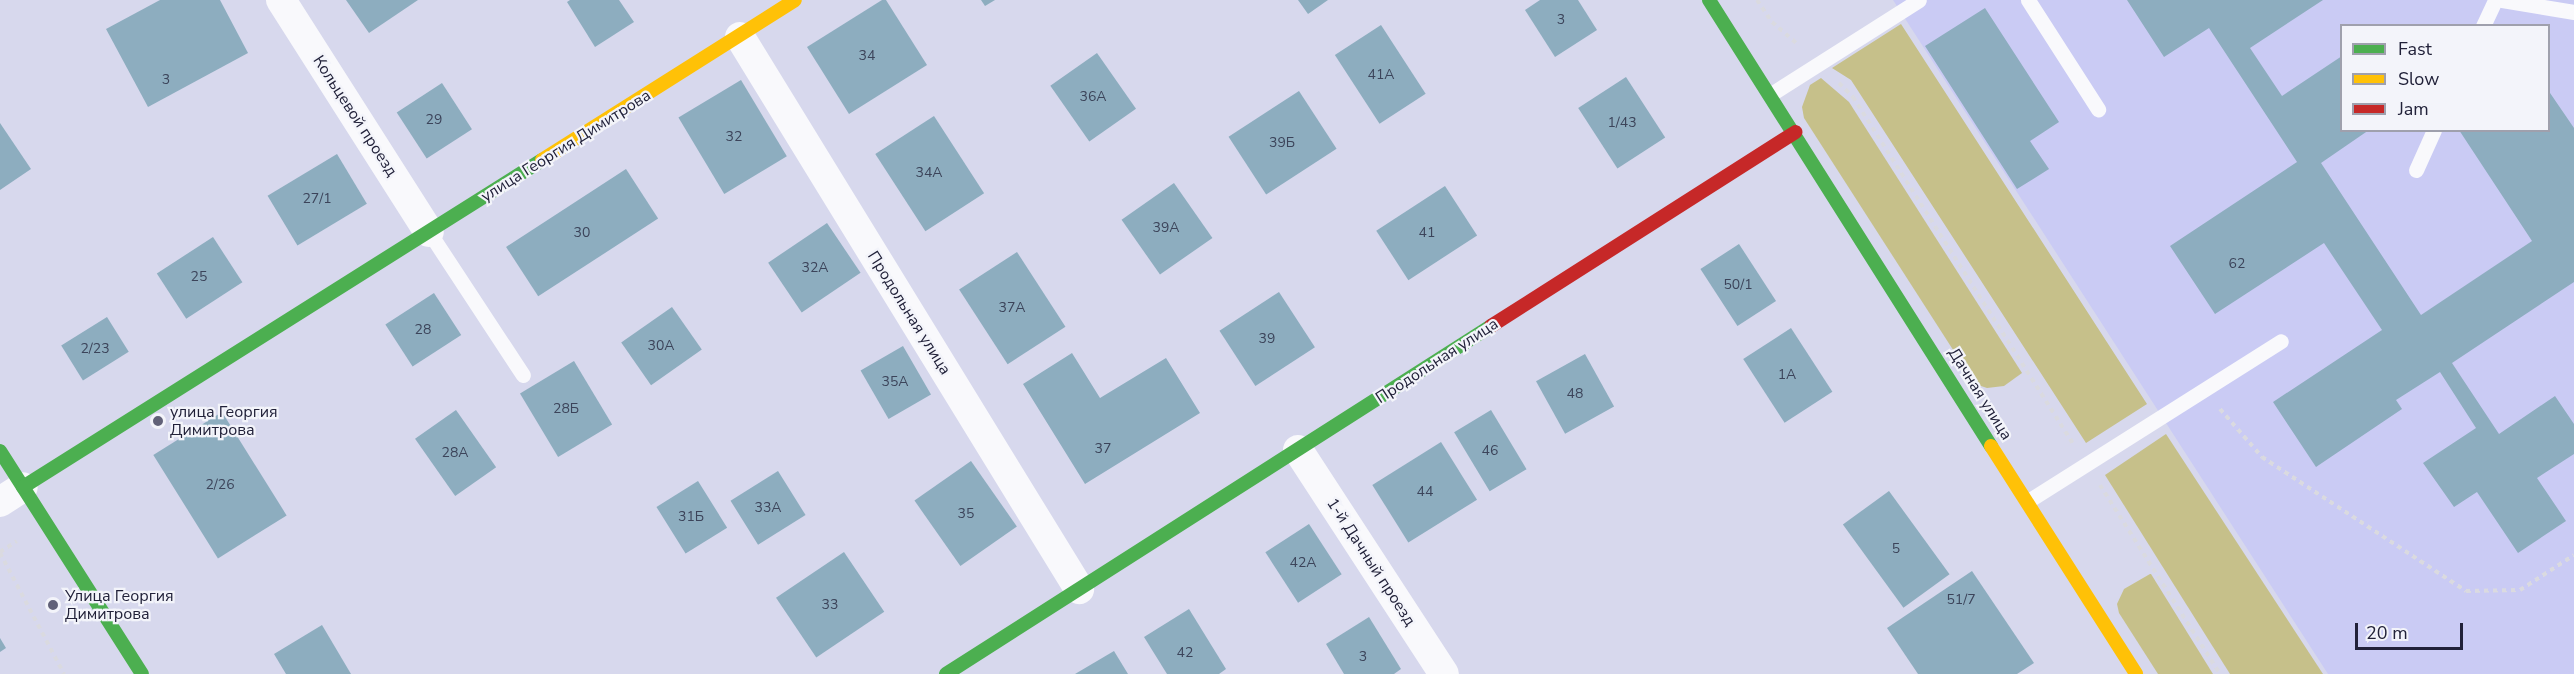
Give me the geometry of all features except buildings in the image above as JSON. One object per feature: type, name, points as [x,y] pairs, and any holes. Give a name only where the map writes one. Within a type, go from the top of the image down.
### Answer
[{"type":"street","name":"Кольцевой проезд","points":[[281,0],[429,232]]},
{"type":"street","name":"улица Георгия Димитрова","points":[[11,494],[740,37],[795,0]]},
{"type":"street","name":"Дачная улица","points":[[1709,0],[1771,94],[2136,674]]},
{"type":"street","name":"Продольная улица","points":[[740,37],[1079,589]]},
{"type":"street","name":"Продольная улица","points":[[946,674],[1795,132]]},
{"type":"street","name":"1-й Дачный проезд","points":[[1298,450],[1444,674]]},
{"type":"street","points":[[0,451],[11,494],[142,674]]},
{"type":"lane","points":[[1771,94],[1918,0]]},
{"type":"lane","points":[[2028,0],[2098,109]]},
{"type":"lane","points":[[2484,24],[2495,0]]},
{"type":"lane","points":[[2502,0],[2574,12]]},
{"type":"lane","points":[[2416,170],[2433,132]]},
{"type":"lane","points":[[429,232],[523,375]]},
{"type":"lane","points":[[2028,501],[2281,341]]},
{"type":"path","points":[[1757,0],[1772,22],[1820,63],[1853,97],[2220,674]]},
{"type":"path","points":[[2203,390],[2262,458],[2466,591],[2520,590],[2574,555]]},
{"type":"path","points":[[0,553],[64,674]]},
{"type":"shaded area","points":[[1893,0],[2574,0],[2574,674],[2328,674]]},
{"type":"shaded area","points":[[1901,24],[2147,404],[2086,443],[1851,80],[1832,68]]},
{"type":"shaded area","points":[[1821,78],[1849,102],[2022,373],[2004,386],[1987,388],[1975,384],[1804,118],[1802,107],[1810,85]]},
{"type":"shaded area","points":[[2166,434],[2323,674],[2230,674],[2105,475]]},
{"type":"shaded area","points":[[2150,574],[2213,674],[2158,674],[2119,613],[2117,604],[2124,589]]},
{"type":"traffic: fast","points":[[1709,0],[1991,446]]},
{"type":"traffic: fast","points":[[23,487],[542,160]]},
{"type":"traffic: fast","points":[[946,674],[1491,326]]},
{"type":"traffic: fast","points":[[0,451],[142,674]]},
{"type":"traffic: slow","points":[[542,160],[795,0]]},
{"type":"traffic: slow","points":[[1991,446],[2136,674]]},
{"type":"traffic: jam","points":[[1491,326],[1795,132]]},
{"type":"place","name":"улица Георгия Димитрова","points":[[158,421]]},
{"type":"place","name":"Улица Георгия Димитрова","points":[[53,605]]}]
